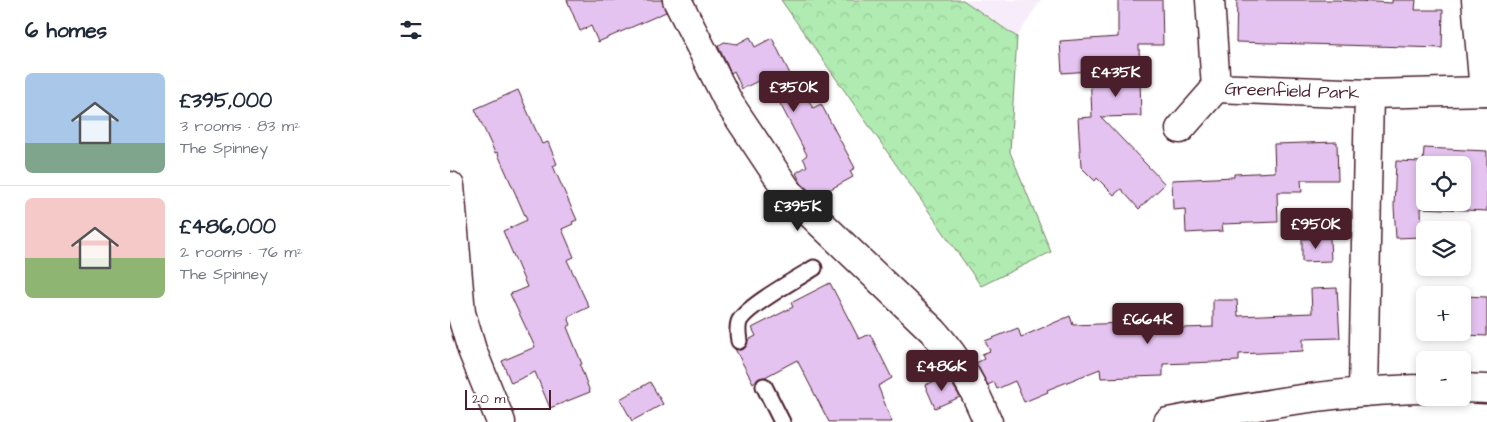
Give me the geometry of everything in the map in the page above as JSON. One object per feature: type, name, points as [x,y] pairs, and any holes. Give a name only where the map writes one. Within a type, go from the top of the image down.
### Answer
[{"type":"street","points":[[677,0],[729,103],[789,193],[933,331],[948,348],[967,375],[988,422]]},
{"type":"street","name":"Greenfield Park","points":[[1180,130],[1216,88],[1210,0]]},
{"type":"street","name":"Greenfield Park","points":[[1216,88],[1369,94],[1485,91],[1476,0]]},
{"type":"street","name":"Greenfield Park","points":[[1363,392],[1369,94]]},
{"type":"street","points":[[450,186],[461,313],[472,350],[501,422]]},
{"type":"street","points":[[1471,388],[1487,388]]},
{"type":"street","points":[[1168,422],[1279,402],[1363,392],[1416,389]]},
{"type":"lane","points":[[739,341],[737,332],[740,320],[751,309],[814,268]]},
{"type":"lane","points":[[764,386],[782,422]]},
{"type":"shaded area","points":[[963,0],[1041,0],[1017,37]]},
{"type":"green space","points":[[781,0],[963,0],[1017,37],[1010,152],[1051,252],[981,286]]},
{"type":"building","points":[[567,0],[662,0],[666,12],[598,42],[591,26],[580,31]]},
{"type":"building","points":[[1118,0],[1162,0],[1163,45],[1139,45],[1141,116],[1101,117],[1165,184],[1139,209],[1121,189],[1114,195],[1097,178],[1095,181],[1081,167],[1078,118],[1092,117],[1090,71],[1062,73],[1060,41],[1118,37]]},
{"type":"building","points":[[1237,0],[1338,0],[1392,3],[1392,0],[1416,0],[1415,10],[1443,10],[1442,48],[1236,42]]},
{"type":"building","points":[[750,37],[755,47],[772,38],[796,86],[800,84],[813,108],[821,104],[855,168],[850,171],[853,177],[816,197],[801,183],[796,173],[807,166],[803,158],[807,155],[766,77],[742,89],[734,71],[731,73],[718,46],[724,42],[737,44]]},
{"type":"building","points":[[518,90],[542,144],[548,142],[557,164],[553,166],[577,220],[562,229],[574,257],[567,260],[589,307],[568,317],[571,325],[567,327],[582,364],[580,365],[590,392],[550,408],[535,372],[511,383],[502,361],[535,347],[510,294],[527,287],[503,231],[527,220],[497,152],[495,153],[475,109]]},
{"type":"building","points":[[1337,142],[1338,180],[1301,180],[1302,192],[1277,192],[1278,222],[1222,224],[1223,231],[1186,233],[1185,209],[1173,210],[1172,180],[1234,177],[1234,174],[1275,172],[1274,144]]},
{"type":"building","points":[[1424,148],[1487,151],[1487,211],[1471,210],[1471,156],[1423,156]]},
{"type":"building","points":[[1396,161],[1416,162],[1416,211],[1421,211],[1421,221],[1416,221],[1416,237],[1396,238],[1394,206]]},
{"type":"building","points":[[1330,238],[1331,261],[1302,262],[1302,239]]},
{"type":"building","points":[[830,283],[859,339],[870,334],[892,378],[878,386],[892,422],[829,422],[797,360],[765,377],[759,378],[753,383],[735,349],[744,349],[748,340],[756,336],[752,328],[793,307],[791,303]]},
{"type":"building","points":[[1337,288],[1340,338],[1303,339],[1303,351],[1239,354],[1239,361],[1163,364],[1163,376],[1101,378],[1100,369],[1047,390],[1048,392],[1024,402],[1015,381],[997,389],[994,382],[988,385],[976,363],[984,359],[982,354],[990,351],[985,341],[1018,328],[1021,337],[1070,316],[1073,325],[1125,323],[1125,330],[1213,327],[1213,300],[1237,300],[1238,316],[1312,313],[1311,289]]},
{"type":"building","points":[[1471,296],[1487,297],[1487,336],[1471,335]]},
{"type":"building","points":[[947,376],[960,397],[935,408],[925,385]]},
{"type":"building","points":[[650,382],[663,404],[632,421],[620,399]]}]
